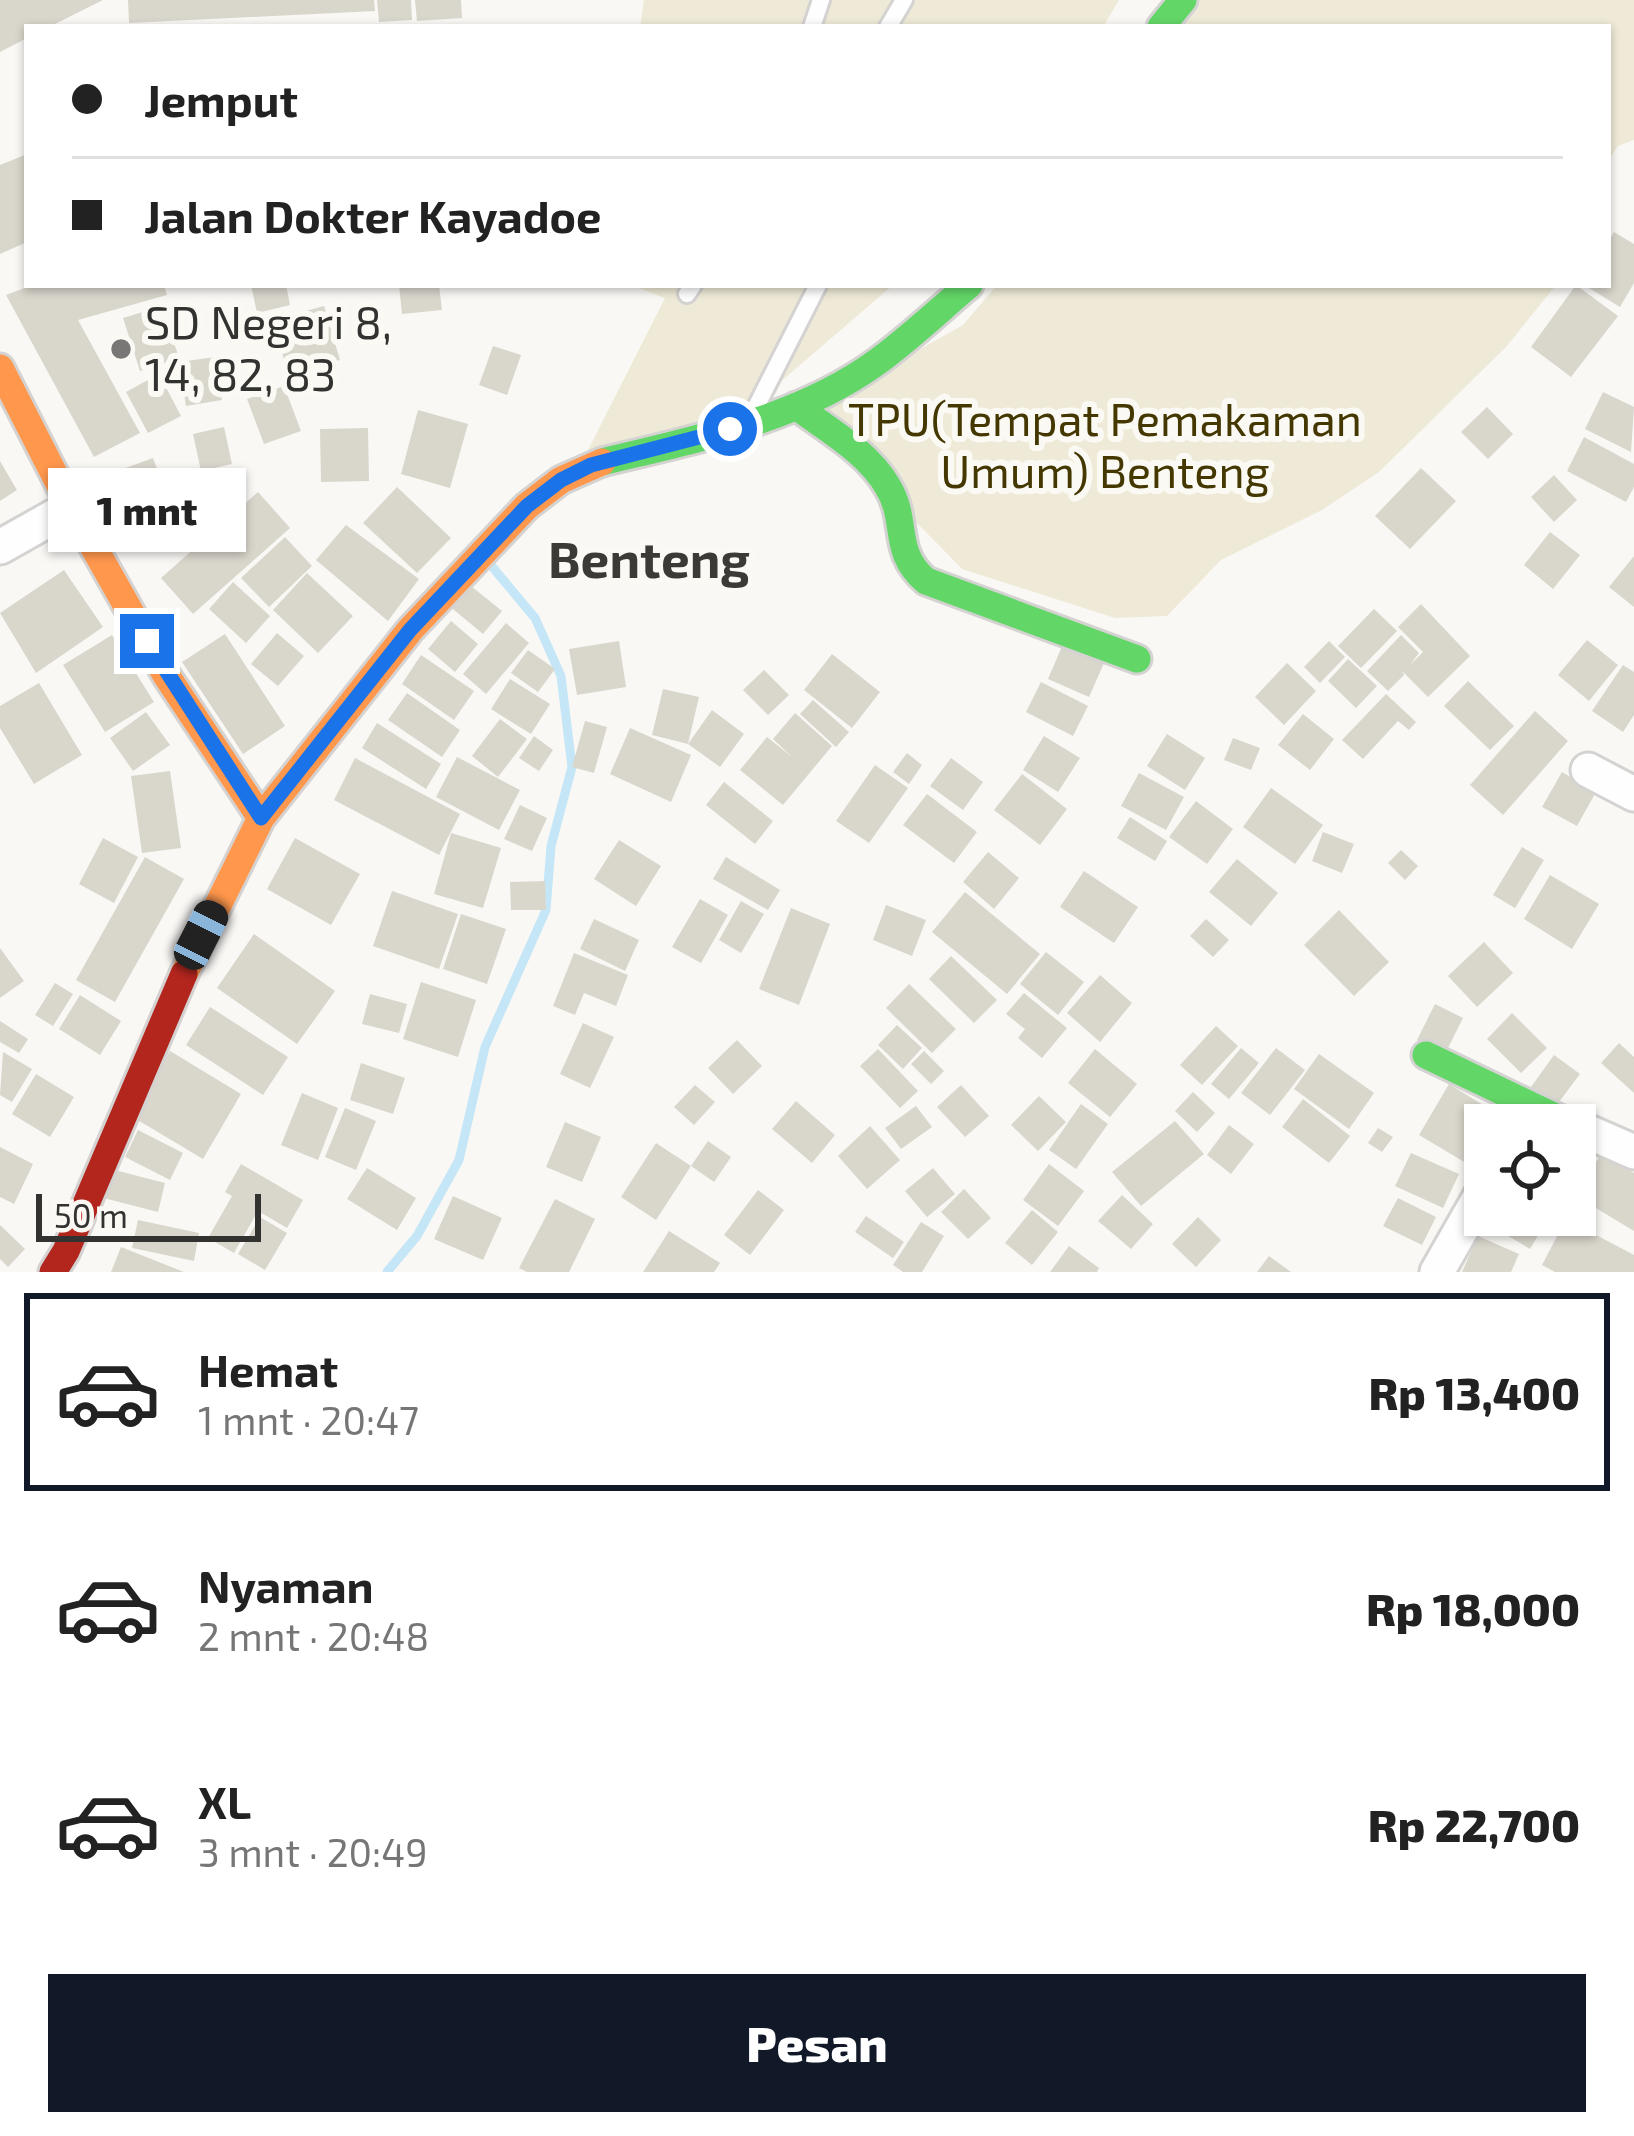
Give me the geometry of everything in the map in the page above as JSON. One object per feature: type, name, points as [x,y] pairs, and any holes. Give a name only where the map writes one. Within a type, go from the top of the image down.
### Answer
[{"type":"street","points":[[1163,24],[1183,0]]},
{"type":"street","points":[[53,1272],[66,1251],[162,1019],[261,818],[410,630],[527,506],[561,480],[591,465],[746,426],[796,406],[874,364],[965,288]]},
{"type":"street","points":[[0,368],[71,507],[166,675],[261,818]]},
{"type":"street","points":[[796,406],[874,469],[891,490],[902,557],[911,571],[926,581],[1137,659]]},
{"type":"street","points":[[0,547],[71,507]]},
{"type":"street","points":[[1588,770],[1634,794]]},
{"type":"street","points":[[1426,1054],[1506,1104]]},
{"type":"street","points":[[1596,1136],[1634,1152]]},
{"type":"street","points":[[1437,1272],[1464,1225]]},
{"type":"lane","points":[[746,426],[816,288]]},
{"type":"green space","points":[[644,0],[1119,0],[1105,24],[640,24]]},
{"type":"green space","points":[[1200,0],[1634,0],[1634,140],[1618,146],[1611,156],[1611,24],[1177,24]]},
{"type":"green space","points":[[639,288],[890,288],[742,415],[584,458],[665,298]]},
{"type":"green space","name":"TPU(Tempat Pemakaman Umum) Benteng","points":[[994,288],[1554,288],[1507,346],[1379,472],[1322,510],[1221,560],[1167,616],[1115,618],[962,569],[807,425],[858,384],[963,325]]},
{"type":"building","points":[[0,0],[103,0],[55,24],[24,24],[24,40],[0,52]]},
{"type":"building","points":[[128,0],[374,0],[375,11],[129,23]]},
{"type":"building","points":[[377,0],[411,0],[412,20],[379,22]]},
{"type":"building","points":[[415,0],[461,0],[462,18],[417,21]]},
{"type":"building","points":[[24,155],[24,243],[0,254],[0,165]]},
{"type":"building","points":[[1614,232],[1634,244],[1634,283],[1620,307],[1589,288],[1611,288]]},
{"type":"building","name":"SD Negeri 8, 14, 82, 83","points":[[24,288],[165,288],[167,295],[78,320],[140,433],[94,457],[6,295]]},
{"type":"building","points":[[252,288],[287,288],[290,305],[257,313]]},
{"type":"building","points":[[399,288],[439,288],[442,310],[402,314]]},
{"type":"building","points":[[1574,288],[1618,316],[1571,377],[1531,347]]},
{"type":"building","points":[[162,306],[179,358],[140,371],[123,318]]},
{"type":"building","points":[[324,306],[340,360],[288,374],[273,320]]},
{"type":"building","points":[[493,346],[521,355],[507,395],[479,385]]},
{"type":"building","points":[[215,357],[222,400],[186,406],[179,362]]},
{"type":"building","points":[[159,374],[181,416],[148,433],[126,392]]},
{"type":"building","points":[[284,386],[301,431],[264,444],[247,399]]},
{"type":"building","points":[[1603,392],[1634,407],[1631,452],[1585,429]]},
{"type":"building","points":[[1487,407],[1513,434],[1488,459],[1461,432]]},
{"type":"building","points":[[418,410],[468,424],[450,488],[401,474]]},
{"type":"building","points":[[224,427],[232,464],[201,471],[193,434]]},
{"type":"building","points":[[368,428],[369,481],[321,482],[320,429]]},
{"type":"building","points":[[1584,437],[1634,464],[1634,487],[1626,502],[1567,471]]},
{"type":"building","points":[[153,458],[166,493],[123,510],[109,474]]},
{"type":"building","points":[[0,461],[17,490],[0,501]]},
{"type":"building","points":[[1421,468],[1456,501],[1410,549],[1375,516]]},
{"type":"building","points":[[1554,475],[1577,500],[1554,522],[1531,497]]},
{"type":"building","points":[[397,487],[451,538],[417,573],[363,523]]},
{"type":"building","points":[[258,492],[290,528],[193,614],[161,578]]},
{"type":"building","points":[[346,525],[419,579],[388,621],[316,560]]},
{"type":"building","points":[[1550,532],[1580,555],[1553,589],[1524,565]]},
{"type":"building","points":[[285,537],[312,566],[269,607],[241,578]]},
{"type":"building","points":[[1634,556],[1634,607],[1609,587]]},
{"type":"building","points":[[64,570],[103,627],[36,673],[0,613]]},
{"type":"building","points":[[307,573],[353,616],[318,653],[273,610]]},
{"type":"building","points":[[233,582],[270,616],[246,643],[209,609]]},
{"type":"building","points":[[466,582],[502,611],[483,634],[448,605]]},
{"type":"building","points":[[1421,604],[1470,656],[1428,697],[1402,671],[1404,675],[1388,691],[1367,671],[1401,635],[1419,653],[1410,665],[1423,652],[1398,627]]},
{"type":"building","points":[[1374,609],[1397,631],[1361,668],[1338,646]]},
{"type":"building","points":[[451,621],[478,644],[455,672],[428,649]]},
{"type":"building","points":[[506,623],[529,643],[486,694],[463,674]]},
{"type":"building","points":[[277,633],[304,656],[278,686],[251,664]]},
{"type":"building","points":[[225,634],[285,726],[243,754],[182,662]]},
{"type":"building","points":[[112,635],[154,702],[105,732],[63,665]]},
{"type":"building","points":[[1587,640],[1618,665],[1589,701],[1558,675]]},
{"type":"building","points":[[619,641],[626,687],[577,695],[569,649]]},
{"type":"building","points":[[1329,641],[1345,657],[1320,683],[1304,667]]},
{"type":"building","points":[[1063,644],[1104,663],[1089,697],[1048,679]]},
{"type":"building","points":[[528,650],[555,669],[538,692],[511,673]]},
{"type":"building","points":[[832,654],[880,692],[852,728],[804,690]]},
{"type":"building","points":[[421,655],[474,691],[454,720],[402,684]]},
{"type":"building","points":[[1348,659],[1377,686],[1356,708],[1328,681]]},
{"type":"building","points":[[1287,663],[1316,691],[1284,725],[1255,697]]},
{"type":"building","points":[[1623,665],[1634,672],[1634,715],[1623,732],[1592,711]]},
{"type":"building","points":[[764,670],[789,695],[768,715],[743,690]]},
{"type":"building","points":[[510,679],[550,704],[531,734],[491,709]]},
{"type":"building","points":[[1468,681],[1514,726],[1490,750],[1444,706]]},
{"type":"building","points":[[1041,682],[1088,706],[1073,736],[1026,712]]},
{"type":"building","points":[[39,683],[82,755],[34,784],[0,728],[0,706]]},
{"type":"building","points":[[663,689],[699,697],[688,744],[652,735]]},
{"type":"building","points":[[407,693],[460,730],[442,757],[388,720]]},
{"type":"building","points":[[1386,694],[1416,722],[1409,730],[1398,721],[1363,759],[1342,740]]},
{"type":"building","points":[[813,700],[849,732],[836,747],[800,714]]},
{"type":"building","points":[[712,710],[744,734],[720,767],[688,744]]},
{"type":"building","points":[[1535,711],[1568,741],[1503,815],[1470,785]]},
{"type":"building","points":[[146,712],[170,745],[133,771],[110,738]]},
{"type":"building","points":[[795,713],[832,746],[783,805],[740,770],[767,737],[792,757],[773,739]]},
{"type":"building","points":[[1303,714],[1334,739],[1310,770],[1278,745]]},
{"type":"building","points":[[500,719],[527,739],[498,777],[472,756]]},
{"type":"building","points":[[585,721],[607,727],[594,773],[572,767]]},
{"type":"building","points":[[377,723],[441,764],[426,789],[362,748]]},
{"type":"building","points":[[630,728],[691,755],[671,802],[610,774]]},
{"type":"building","points":[[1167,734],[1205,758],[1185,790],[1147,766]]},
{"type":"building","points":[[534,736],[553,750],[539,771],[519,758]]},
{"type":"building","points":[[1044,736],[1080,758],[1058,792],[1023,770]]},
{"type":"building","points":[[1233,738],[1260,748],[1251,770],[1224,760]]},
{"type":"building","points":[[907,753],[922,765],[909,784],[893,772]]},
{"type":"building","points":[[457,757],[520,790],[499,830],[436,797]]},
{"type":"building","points":[[355,758],[460,814],[439,855],[334,800]]},
{"type":"building","points":[[951,758],[983,782],[963,810],[930,786]]},
{"type":"building","points":[[875,765],[908,788],[869,843],[836,821]]},
{"type":"building","points":[[170,771],[181,848],[142,853],[131,776]]},
{"type":"building","points":[[1562,772],[1596,792],[1577,826],[1542,807]]},
{"type":"building","points":[[1139,773],[1184,797],[1166,830],[1121,806]]},
{"type":"building","points":[[1022,774],[1067,809],[1040,845],[994,810]]},
{"type":"building","points":[[724,782],[773,821],[755,844],[706,805]]},
{"type":"building","points":[[1271,788],[1323,825],[1295,864],[1243,827]]},
{"type":"building","points":[[927,794],[977,832],[954,863],[903,825]]},
{"type":"building","points":[[1196,801],[1233,829],[1207,864],[1169,837]]},
{"type":"building","points":[[520,805],[547,818],[532,851],[504,839]]},
{"type":"building","points":[[1130,817],[1167,841],[1155,861],[1117,838]]},
{"type":"building","points":[[1323,832],[1354,844],[1342,873],[1312,861]]},
{"type":"building","points":[[451,833],[501,848],[483,908],[434,894]]},
{"type":"building","points":[[103,838],[138,857],[114,903],[79,884]]},
{"type":"building","points":[[295,838],[360,874],[331,925],[267,889]]},
{"type":"building","points":[[619,840],[661,866],[636,906],[594,879]]},
{"type":"building","points":[[1522,847],[1544,860],[1515,908],[1493,895]]},
{"type":"building","points":[[1401,850],[1418,866],[1405,880],[1388,863]]},
{"type":"building","points":[[988,852],[1019,878],[994,909],[963,882]]},
{"type":"building","points":[[145,857],[184,879],[115,1002],[76,980]]},
{"type":"building","points":[[726,857],[780,890],[768,910],[713,879]]},
{"type":"building","points":[[1237,859],[1278,893],[1251,926],[1209,892]]},
{"type":"building","points":[[1084,871],[1138,907],[1114,943],[1060,907]]},
{"type":"building","points":[[1550,875],[1599,904],[1572,949],[1524,919]]},
{"type":"building","points":[[545,881],[546,910],[511,910],[510,882]]},
{"type":"building","points":[[392,891],[458,914],[439,969],[373,946]]},
{"type":"building","points":[[965,892],[1040,954],[1007,994],[932,932]]},
{"type":"building","points":[[700,899],[728,915],[701,963],[672,947]]},
{"type":"building","points":[[741,901],[764,914],[741,953],[719,940]]},
{"type":"building","points":[[886,905],[926,920],[912,956],[873,940]]},
{"type":"building","points":[[791,908],[830,924],[799,1005],[759,989]]},
{"type":"building","points":[[1339,910],[1389,962],[1354,996],[1304,945]]},
{"type":"building","points":[[461,914],[506,929],[487,984],[443,969]]},
{"type":"building","points":[[594,919],[639,940],[625,971],[580,949]]},
{"type":"building","points":[[1206,919],[1229,940],[1213,957],[1190,936]]},
{"type":"building","points":[[254,934],[335,991],[297,1044],[217,988]]},
{"type":"building","points":[[1484,942],[1513,973],[1477,1007],[1448,976]]},
{"type":"building","points":[[0,948],[24,981],[0,998]]},
{"type":"building","points":[[1046,952],[1084,982],[1058,1015],[1020,984]]},
{"type":"building","points":[[574,953],[628,975],[616,1006],[584,993],[575,1015],[553,1006]]},
{"type":"building","points":[[951,956],[997,1000],[974,1023],[929,979]]},
{"type":"building","points":[[1100,975],[1132,1003],[1100,1042],[1067,1013]]},
{"type":"building","points":[[421,982],[476,1000],[458,1057],[403,1039]]},
{"type":"building","points":[[55,983],[73,994],[53,1026],[35,1015]]},
{"type":"building","points":[[909,984],[956,1029],[932,1053],[886,1008]]},
{"type":"building","points":[[1024,993],[1067,1028],[1042,1058],[1018,1038],[1025,1029],[1006,1014]]},
{"type":"building","points":[[370,994],[407,1004],[399,1033],[362,1024]]},
{"type":"building","points":[[80,995],[121,1021],[100,1055],[59,1029]]},
{"type":"building","points":[[1435,1004],[1463,1018],[1445,1054],[1417,1040]]},
{"type":"building","points":[[210,1007],[288,1057],[263,1095],[186,1045]]},
{"type":"building","points":[[1512,1013],[1547,1048],[1521,1073],[1487,1039]]},
{"type":"building","points":[[0,1021],[28,1039],[19,1053],[0,1042]]},
{"type":"building","points":[[583,1023],[614,1037],[590,1088],[560,1074]]},
{"type":"building","points":[[897,1025],[922,1048],[903,1069],[878,1045]]},
{"type":"building","points":[[1216,1026],[1238,1046],[1202,1085],[1180,1065]]},
{"type":"building","points":[[737,1040],[762,1066],[733,1094],[708,1068]]},
{"type":"building","points":[[1619,1043],[1634,1057],[1634,1093],[1601,1063]]},
{"type":"building","points":[[1241,1048],[1259,1063],[1229,1099],[1211,1084]]},
{"type":"building","points":[[1276,1048],[1305,1070],[1270,1115],[1241,1093]]},
{"type":"building","points":[[878,1049],[918,1091],[900,1108],[860,1066]]},
{"type":"building","points":[[1095,1049],[1137,1084],[1110,1117],[1068,1083]]},
{"type":"building","points":[[170,1051],[241,1094],[203,1159],[131,1116]]},
{"type":"building","points":[[924,1051],[944,1071],[931,1084],[911,1064]]},
{"type":"building","points":[[3,1052],[32,1069],[12,1102],[0,1095]]},
{"type":"building","points":[[1319,1054],[1374,1093],[1349,1129],[1294,1089]]},
{"type":"building","points":[[1554,1055],[1580,1074],[1558,1104],[1531,1087]]},
{"type":"building","points":[[361,1063],[405,1078],[393,1114],[350,1100]]},
{"type":"building","points":[[36,1074],[74,1097],[50,1137],[12,1114]]},
{"type":"building","points":[[1449,1084],[1482,1104],[1464,1104],[1464,1162],[1419,1135]]},
{"type":"building","points":[[695,1085],[715,1102],[694,1125],[674,1107]]},
{"type":"building","points":[[961,1085],[989,1116],[965,1137],[937,1107]]},
{"type":"building","points":[[1193,1092],[1215,1113],[1197,1132],[1175,1111]]},
{"type":"building","points":[[302,1093],[338,1108],[318,1160],[281,1145]]},
{"type":"building","points":[[1039,1096],[1066,1122],[1038,1151],[1011,1125]]},
{"type":"building","points":[[1303,1099],[1350,1136],[1329,1163],[1282,1127]]},
{"type":"building","points":[[796,1101],[835,1135],[812,1163],[772,1129]]},
{"type":"building","points":[[1081,1104],[1108,1124],[1076,1169],[1049,1150]]},
{"type":"building","points":[[916,1106],[932,1127],[901,1149],[885,1128]]},
{"type":"building","points":[[345,1108],[376,1121],[356,1170],[325,1157]]},
{"type":"building","points":[[1175,1121],[1204,1154],[1141,1206],[1112,1172]]},
{"type":"building","points":[[565,1122],[601,1137],[582,1182],[546,1167]]},
{"type":"building","points":[[1229,1125],[1254,1144],[1231,1174],[1207,1155]]},
{"type":"building","points":[[870,1126],[900,1160],[867,1189],[838,1156]]},
{"type":"building","points":[[1378,1128],[1393,1137],[1382,1152],[1368,1143]]},
{"type":"building","points":[[138,1130],[183,1153],[170,1180],[125,1157]]},
{"type":"building","points":[[708,1141],[731,1157],[714,1182],[691,1166]]},
{"type":"building","points":[[656,1143],[691,1166],[656,1220],[621,1197]]},
{"type":"building","points":[[0,1147],[33,1164],[14,1204],[0,1197]]},
{"type":"building","points":[[1411,1153],[1459,1174],[1443,1208],[1395,1186]]},
{"type":"building","points":[[1601,1154],[1634,1173],[1634,1231],[1596,1208],[1596,1162]]},
{"type":"building","points":[[241,1164],[303,1200],[287,1228],[258,1211],[234,1253],[208,1238],[232,1196],[225,1192]]},
{"type":"building","points":[[1049,1164],[1084,1191],[1058,1226],[1023,1200]]},
{"type":"building","points":[[103,1167],[165,1183],[158,1212],[96,1196]]},
{"type":"building","points":[[367,1168],[416,1198],[397,1230],[347,1199]]},
{"type":"building","points":[[933,1168],[955,1194],[927,1217],[905,1191]]},
{"type":"building","points":[[964,1189],[991,1218],[968,1239],[941,1212]]},
{"type":"building","points":[[758,1190],[784,1210],[750,1255],[724,1235]]},
{"type":"building","points":[[1122,1195],[1153,1224],[1131,1249],[1098,1221]]},
{"type":"building","points":[[453,1196],[502,1218],[483,1260],[434,1239]]},
{"type":"building","points":[[1398,1198],[1436,1217],[1422,1245],[1383,1226]]},
{"type":"building","points":[[555,1199],[595,1219],[569,1272],[527,1272],[519,1268]]},
{"type":"building","points":[[1032,1210],[1058,1232],[1032,1265],[1005,1243]]},
{"type":"building","points":[[866,1216],[904,1242],[893,1258],[855,1232]]},
{"type":"building","points":[[260,1217],[287,1233],[265,1270],[238,1254]]},
{"type":"building","points":[[1198,1217],[1221,1240],[1196,1267],[1172,1244]]},
{"type":"building","points":[[138,1220],[199,1233],[194,1261],[132,1248]]},
{"type":"building","points":[[921,1222],[944,1236],[922,1272],[903,1272],[893,1265]]},
{"type":"building","points":[[0,1225],[25,1249],[8,1267],[0,1259]]},
{"type":"building","points":[[669,1231],[720,1263],[714,1272],[643,1272]]},
{"type":"building","points":[[1596,1235],[1634,1255],[1634,1272],[1555,1272],[1542,1265],[1557,1236]]},
{"type":"building","points":[[1478,1236],[1519,1254],[1511,1272],[1462,1272]]},
{"type":"building","points":[[1508,1236],[1538,1236],[1530,1249]]},
{"type":"building","points":[[1069,1246],[1099,1268],[1097,1272],[1050,1272]]},
{"type":"building","points":[[121,1247],[184,1272],[111,1272]]},
{"type":"building","points":[[1269,1256],[1291,1272],[1257,1272]]},
{"type":"waterway","points":[[387,1272],[417,1236],[459,1160],[485,1047],[546,910],[551,846],[572,767],[561,676],[535,618],[489,563]]},
{"type":"traffic: fast","points":[[1163,24],[1183,0]]},
{"type":"traffic: fast","points":[[602,462],[745,425],[814,399],[877,362],[966,288]]},
{"type":"traffic: fast","points":[[796,406],[880,474],[898,512],[908,559],[926,581],[1137,659]]},
{"type":"traffic: fast","points":[[1426,1055],[1528,1104]]},
{"type":"traffic: slow","points":[[0,368],[71,507],[166,675],[261,818]]},
{"type":"traffic: slow","points":[[184,974],[261,818],[410,630],[527,506],[561,480],[602,462]]},
{"type":"traffic: jam","points":[[53,1272],[184,974]]},
{"type":"place","name":"SD Negeri 8, 14, 82, 83","points":[[121,349]]},
{"type":"district","name":"Benteng","points":[[649,560]]},
{"type":"route","points":[[147,641],[261,818],[410,630],[527,506],[591,465],[730,429]]}]
